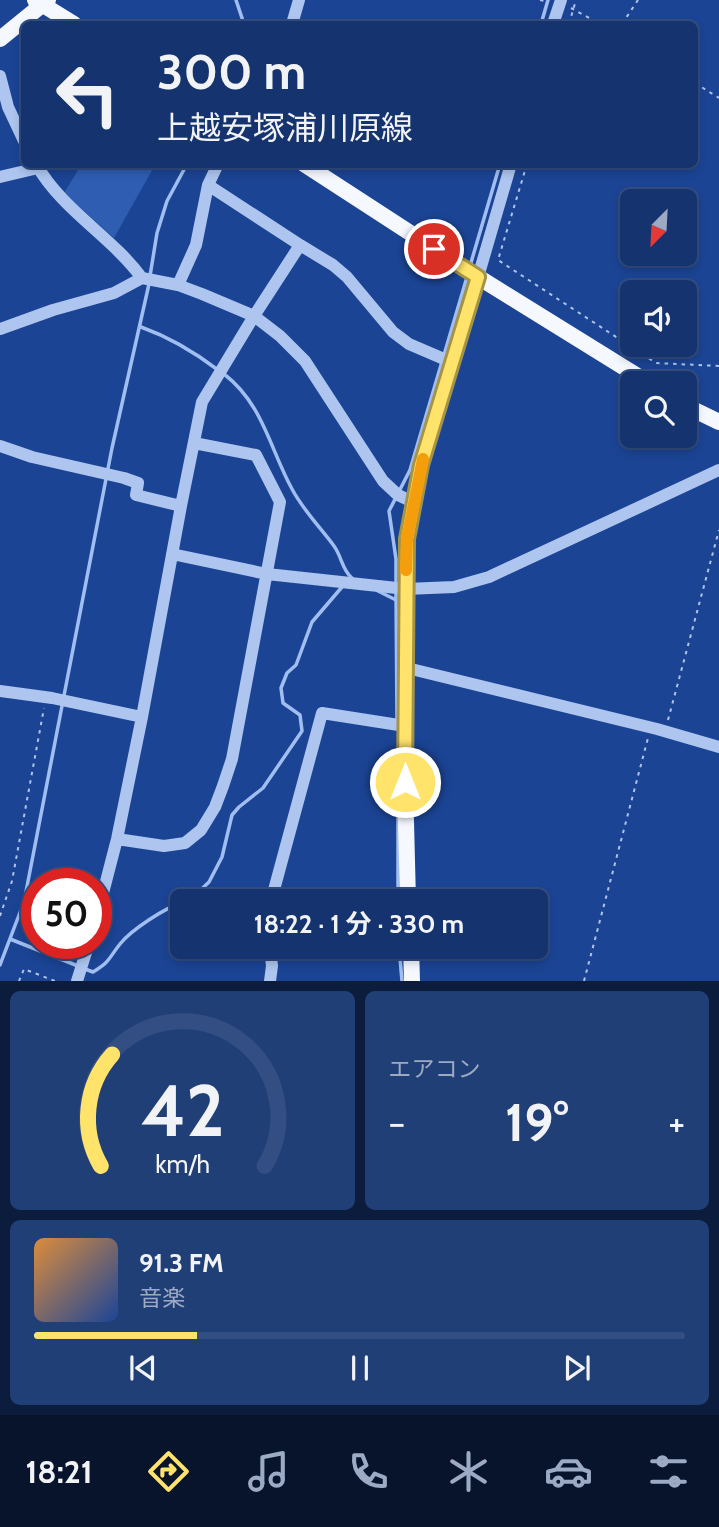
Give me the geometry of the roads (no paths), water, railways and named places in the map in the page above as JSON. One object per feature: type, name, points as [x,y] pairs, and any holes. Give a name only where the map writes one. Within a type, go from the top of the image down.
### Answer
[{"type":"main road","points":[[0,38],[41,2],[70,21]]},
{"type":"main road","points":[[310,168],[630,371]]},
{"type":"main road","points":[[408,889],[405,726],[407,539],[421,465],[478,277]]},
{"type":"main road","points":[[697,411],[719,422]]},
{"type":"main road","points":[[411,959],[412,981]]},
{"type":"street","points":[[293,21],[299,0]]},
{"type":"street","points":[[554,21],[560,2]]},
{"type":"street","points":[[0,76],[8,107],[21,135]]},
{"type":"street","points":[[0,177],[30,168]]},
{"type":"street","points":[[38,168],[59,196],[127,258],[142,278]]},
{"type":"street","points":[[178,285],[196,245],[208,185],[216,168]]},
{"type":"street","points":[[478,277],[511,168]]},
{"type":"street","points":[[208,185],[333,265],[347,277],[393,331],[409,344],[451,362]]},
{"type":"street","points":[[109,868],[142,717],[202,402],[300,245]]},
{"type":"street","points":[[0,329],[53,310],[114,293],[142,278],[178,285],[254,316],[280,336],[305,361],[383,481],[398,495],[413,502]]},
{"type":"street","points":[[117,839],[164,846],[185,843],[201,830],[215,807],[232,759],[280,502],[256,455],[194,443]]},
{"type":"street","points":[[0,446],[32,457],[124,478],[138,483],[136,495],[181,506]]},
{"type":"street","points":[[172,554],[267,574],[406,589],[454,587],[489,577],[719,470]]},
{"type":"street","points":[[407,668],[651,727],[719,747]]},
{"type":"street","points":[[0,691],[142,717]]},
{"type":"street","points":[[274,889],[322,713],[405,726]]},
{"type":"street","points":[[77,981],[84,959]]},
{"type":"street","points":[[270,981],[271,959]]},
{"type":"waterway","points":[[236,0],[243,21]]},
{"type":"waterway","points":[[542,21],[548,0]]},
{"type":"waterway","points":[[150,276],[157,233],[167,201],[185,168]]},
{"type":"waterway","points":[[470,266],[499,168]]},
{"type":"waterway","points":[[396,584],[396,559],[389,511],[410,470],[467,277]]},
{"type":"waterway","points":[[0,965],[24,902],[112,448],[149,284]]},
{"type":"waterway","points":[[141,327],[181,345],[218,370]]},
{"type":"waterway","points":[[224,374],[237,386],[257,413],[296,497],[334,546],[352,578]]},
{"type":"waterway","points":[[202,889],[209,882],[222,857],[232,815],[263,788],[302,731],[300,715],[283,703],[281,688],[287,673],[296,665],[312,622],[342,587]]},
{"type":"waterway","points":[[378,591],[396,600]]},
{"type":"waterway","points":[[396,592],[397,721]]},
{"type":"waterway","points":[[398,809],[398,889]]},
{"type":"waterway","points":[[85,969],[93,972],[99,968],[132,932],[170,908]]},
{"type":"waterway","points":[[10,939],[78,966]]},
{"type":"waterway","points":[[400,959],[402,981]]}]
